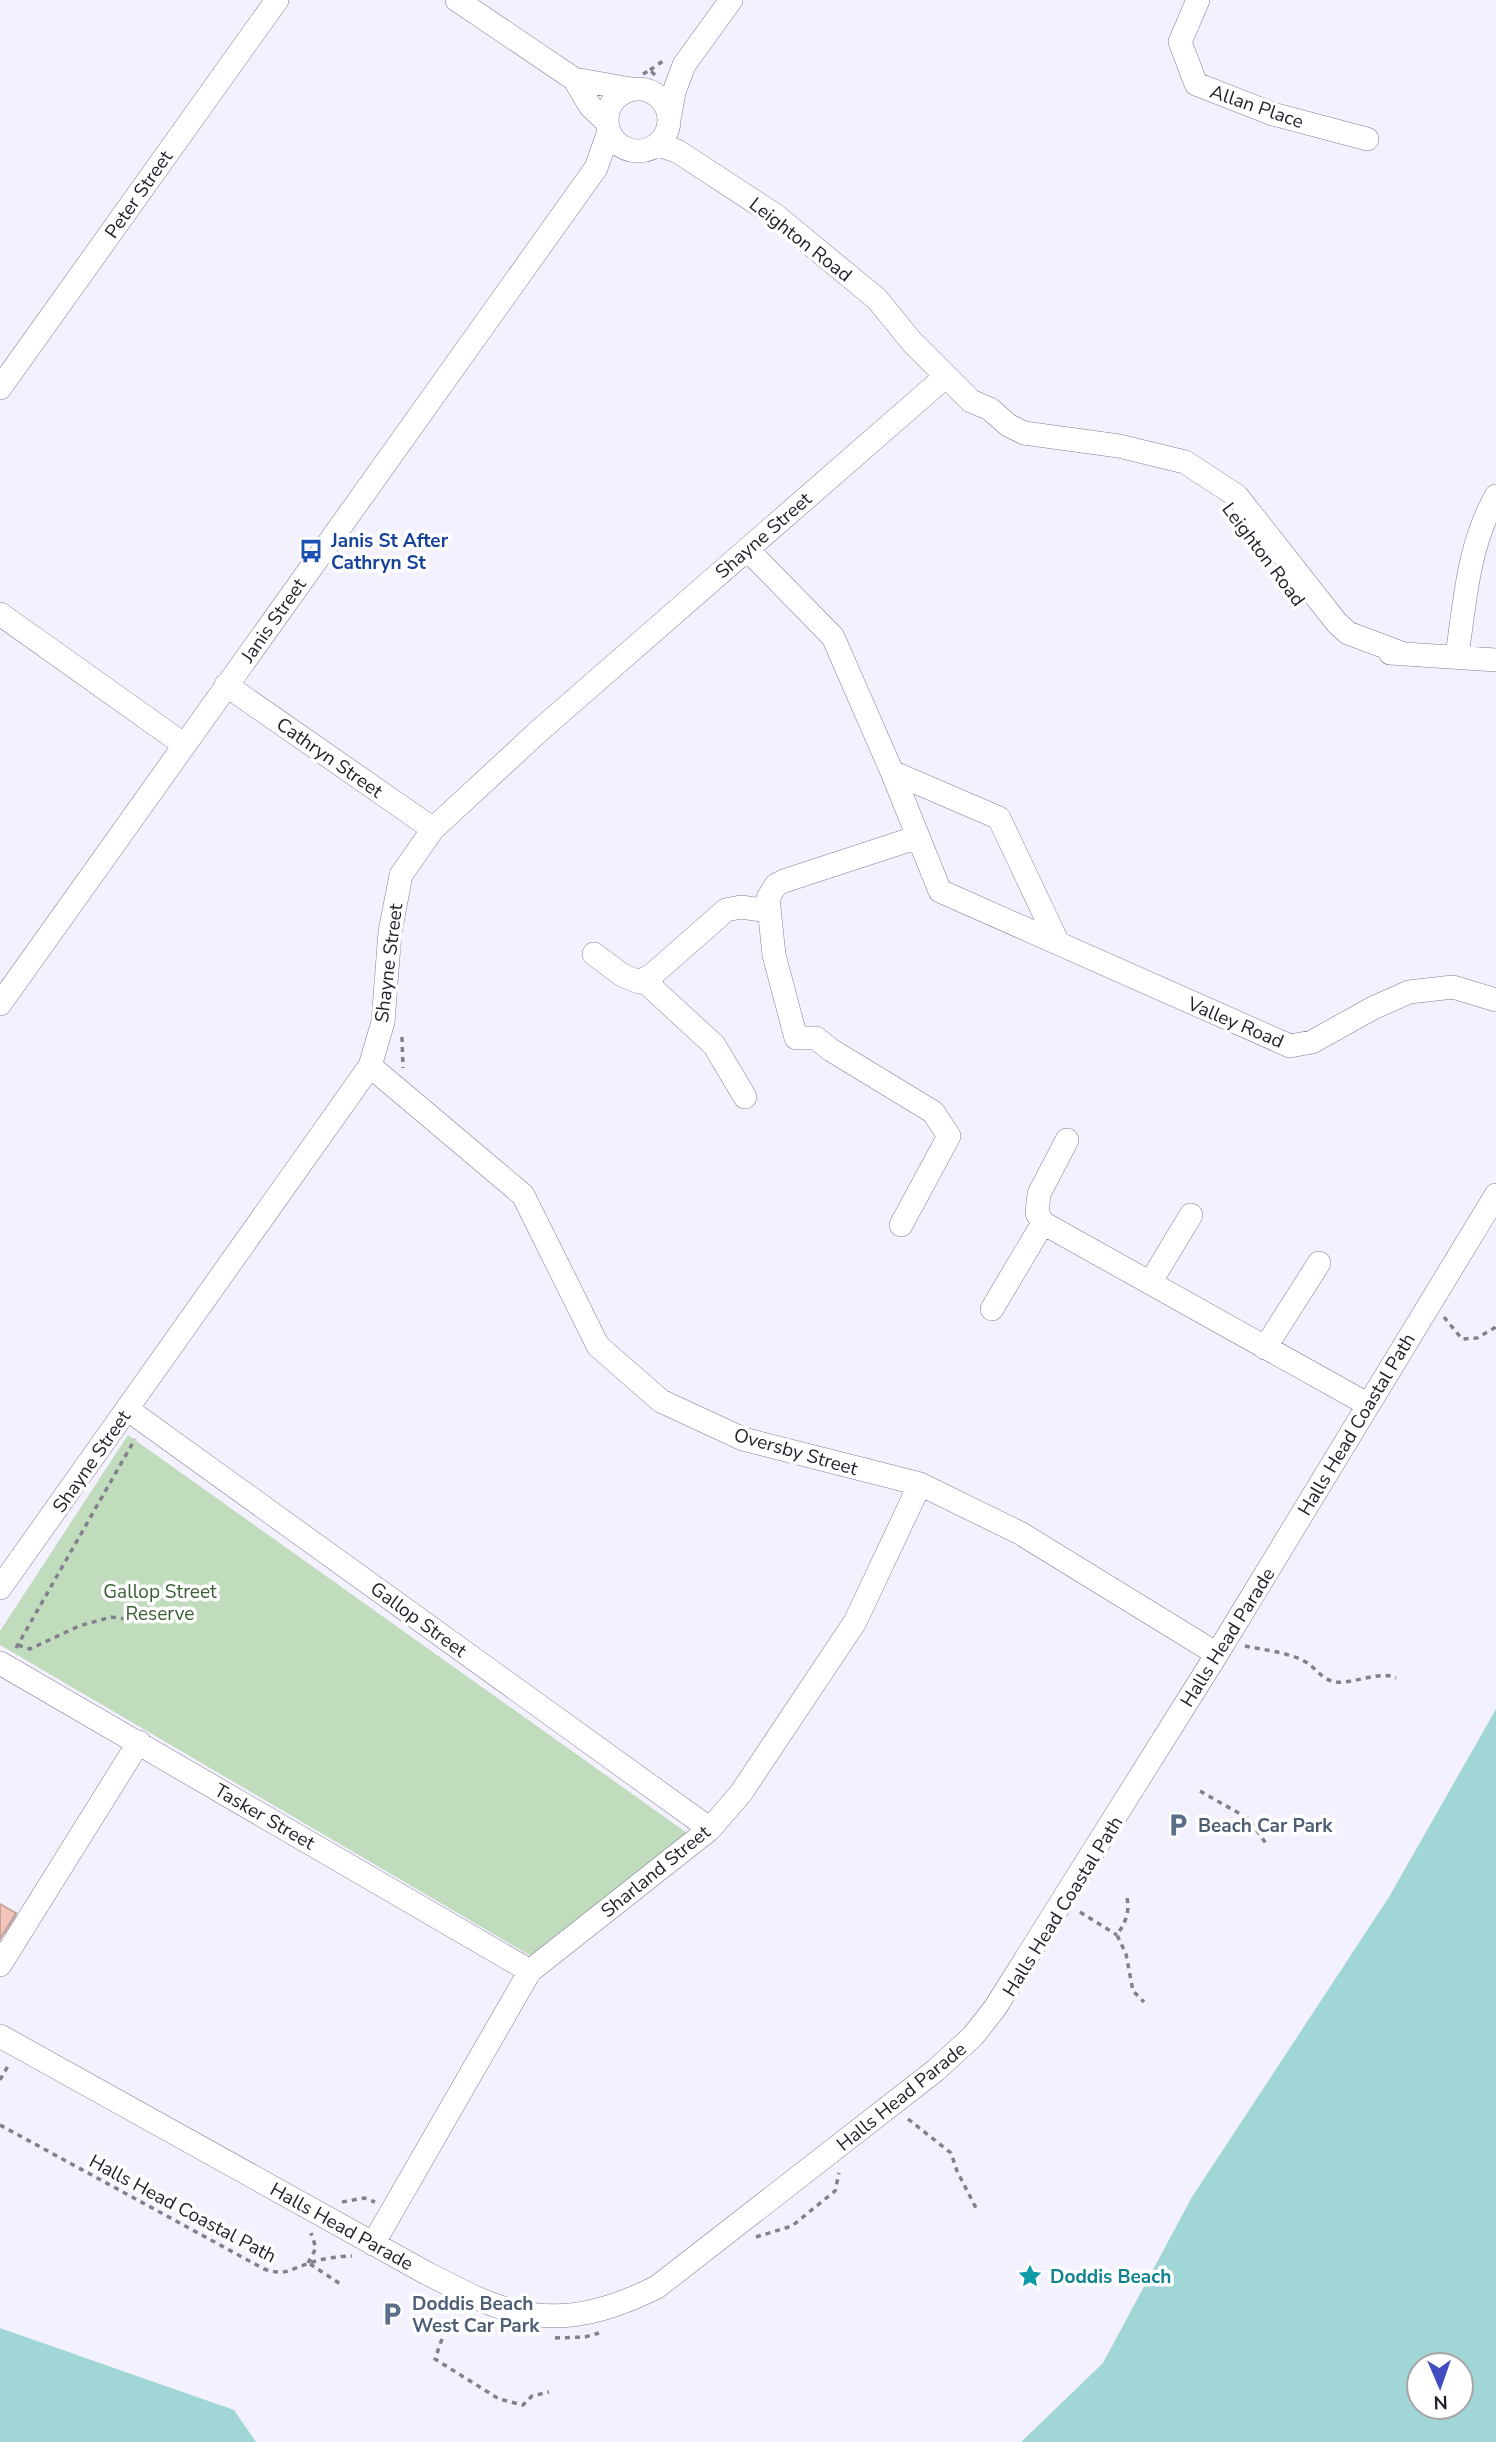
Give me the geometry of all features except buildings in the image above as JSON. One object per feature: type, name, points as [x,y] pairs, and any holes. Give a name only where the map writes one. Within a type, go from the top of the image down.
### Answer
[{"type":"street","name":"Peter Street","points":[[0,388],[277,0]]},
{"type":"street","points":[[457,0],[574,79],[638,89]]},
{"type":"street","points":[[574,79],[617,144],[638,152],[649,150],[669,134],[674,92],[684,65],[731,0]]},
{"type":"street","name":"Allan Place","points":[[1198,0],[1180,43],[1196,84],[1273,114],[1367,139]]},
{"type":"street","points":[[608,128],[608,111],[613,101],[684,65]]},
{"type":"street","name":"Leighton Road","points":[[638,89],[659,96],[666,105],[669,134],[775,215],[877,299],[945,377],[971,401],[990,409],[1008,425],[1024,433],[1119,446],[1185,462],[1237,496],[1336,623],[1348,633],[1404,654],[1496,660]]},
{"type":"street","name":"Janis Street","points":[[0,1003],[596,168],[608,128]]},
{"type":"street","name":"Janis Street","points":[[596,168],[627,149]]},
{"type":"street","name":"Shayne Street","points":[[0,1588],[370,1066],[383,1022],[390,932],[401,874],[433,829],[539,731],[945,377]]},
{"type":"street","points":[[1457,656],[1470,560],[1485,515],[1496,496]]},
{"type":"street","name":"Valley Road","points":[[747,549],[833,637],[940,891],[1290,1046],[1312,1042],[1373,1008],[1409,992],[1453,987],[1496,1000]]},
{"type":"street","points":[[0,614],[183,744]]},
{"type":"street","name":"Cathryn Street","points":[[226,685],[433,829]]},
{"type":"street","points":[[892,772],[999,818],[1058,943]]},
{"type":"street","points":[[901,1225],[949,1136],[933,1112],[831,1050],[816,1038],[796,1038],[774,955],[768,898],[776,886],[784,881],[918,837]]},
{"type":"street","points":[[594,954],[622,975],[639,982],[652,975],[726,910],[741,907],[769,911]]},
{"type":"street","points":[[652,975],[651,987],[714,1045],[745,1097]]},
{"type":"street","name":"Oversby Street","points":[[370,1066],[523,1195],[598,1346],[662,1401],[743,1439],[920,1484],[1020,1533],[1217,1654]]},
{"type":"street","points":[[1067,1140],[1039,1194],[1037,1213],[1043,1223],[1367,1404]]},
{"type":"street","name":"Halls Head Parade","points":[[0,2036],[366,2251],[428,2274],[486,2302],[523,2314],[559,2316],[594,2313],[624,2304],[657,2287],[887,2109],[973,2036],[995,2008],[1065,1901],[1496,1195]]},
{"type":"street","points":[[1150,1283],[1191,1215]]},
{"type":"street","points":[[992,1309],[1043,1223]]},
{"type":"street","points":[[1265,1348],[1319,1263]]},
{"type":"street","name":"Gallop Street","points":[[127,1409],[710,1829]]},
{"type":"street","name":"Sharland Street","points":[[366,2251],[530,1970],[710,1829],[741,1793],[855,1622],[920,1484]]},
{"type":"street","name":"Tasker Street","points":[[0,1663],[530,1970]]},
{"type":"street","points":[[0,1965],[139,1742]]},
{"type":"path","points":[[395,1086],[403,1075],[402,1034]]},
{"type":"path","points":[[1441,1313],[1462,1339],[1477,1338],[1496,1327]]},
{"type":"path","points":[[134,1620],[111,1617],[79,1626],[30,1649],[18,1645],[147,1423]]},
{"type":"path","points":[[1245,1636],[1240,1645],[1307,1662],[1321,1676],[1332,1681],[1361,1680],[1386,1674],[1396,1678]]},
{"type":"path","points":[[1200,1791],[1249,1819],[1267,1845]]},
{"type":"path","points":[[1127,1898],[1129,1906],[1125,1923],[1117,1935],[1126,1954],[1133,1991],[1144,2002]]},
{"type":"path","name":"Halls Head Coastal Path","points":[[1084,1904],[1079,1912],[1117,1935]]},
{"type":"path","points":[[914,2115],[908,2119],[951,2153],[976,2210]]},
{"type":"path","name":"Halls Head Coastal Path","points":[[0,2125],[264,2269],[289,2273],[308,2263],[366,2251]]},
{"type":"path","points":[[753,2238],[792,2226],[835,2191],[839,2173],[849,2165]]},
{"type":"path","points":[[335,2203],[363,2199],[392,2210]]},
{"type":"path","points":[[308,2263],[342,2285]]},
{"type":"path","points":[[548,2338],[584,2337],[606,2331]]},
{"type":"path","points":[[442,2339],[435,2359],[499,2399],[523,2405],[532,2396],[550,2392]]},
{"type":"green space","name":"Gallop Street Reserve","points":[[128,1435],[690,1835],[531,1956],[0,1645],[0,1631]]},
{"type":"shaded area","points":[[1496,1709],[1496,2442],[1021,2442],[1103,2363],[1192,2197],[1389,1897]]},
{"type":"shaded area","points":[[0,2328],[234,2410],[256,2442],[0,2442]]},
{"type":"place","name":"Janis St After Cathryn St","points":[[311,551]]},
{"type":"place","name":"Beach Car Park","points":[[1178,1825]]},
{"type":"place","name":"Doddis Beach","points":[[1030,2276]]},
{"type":"place","name":"Doddis Beach West Car Park","points":[[392,2314]]}]
